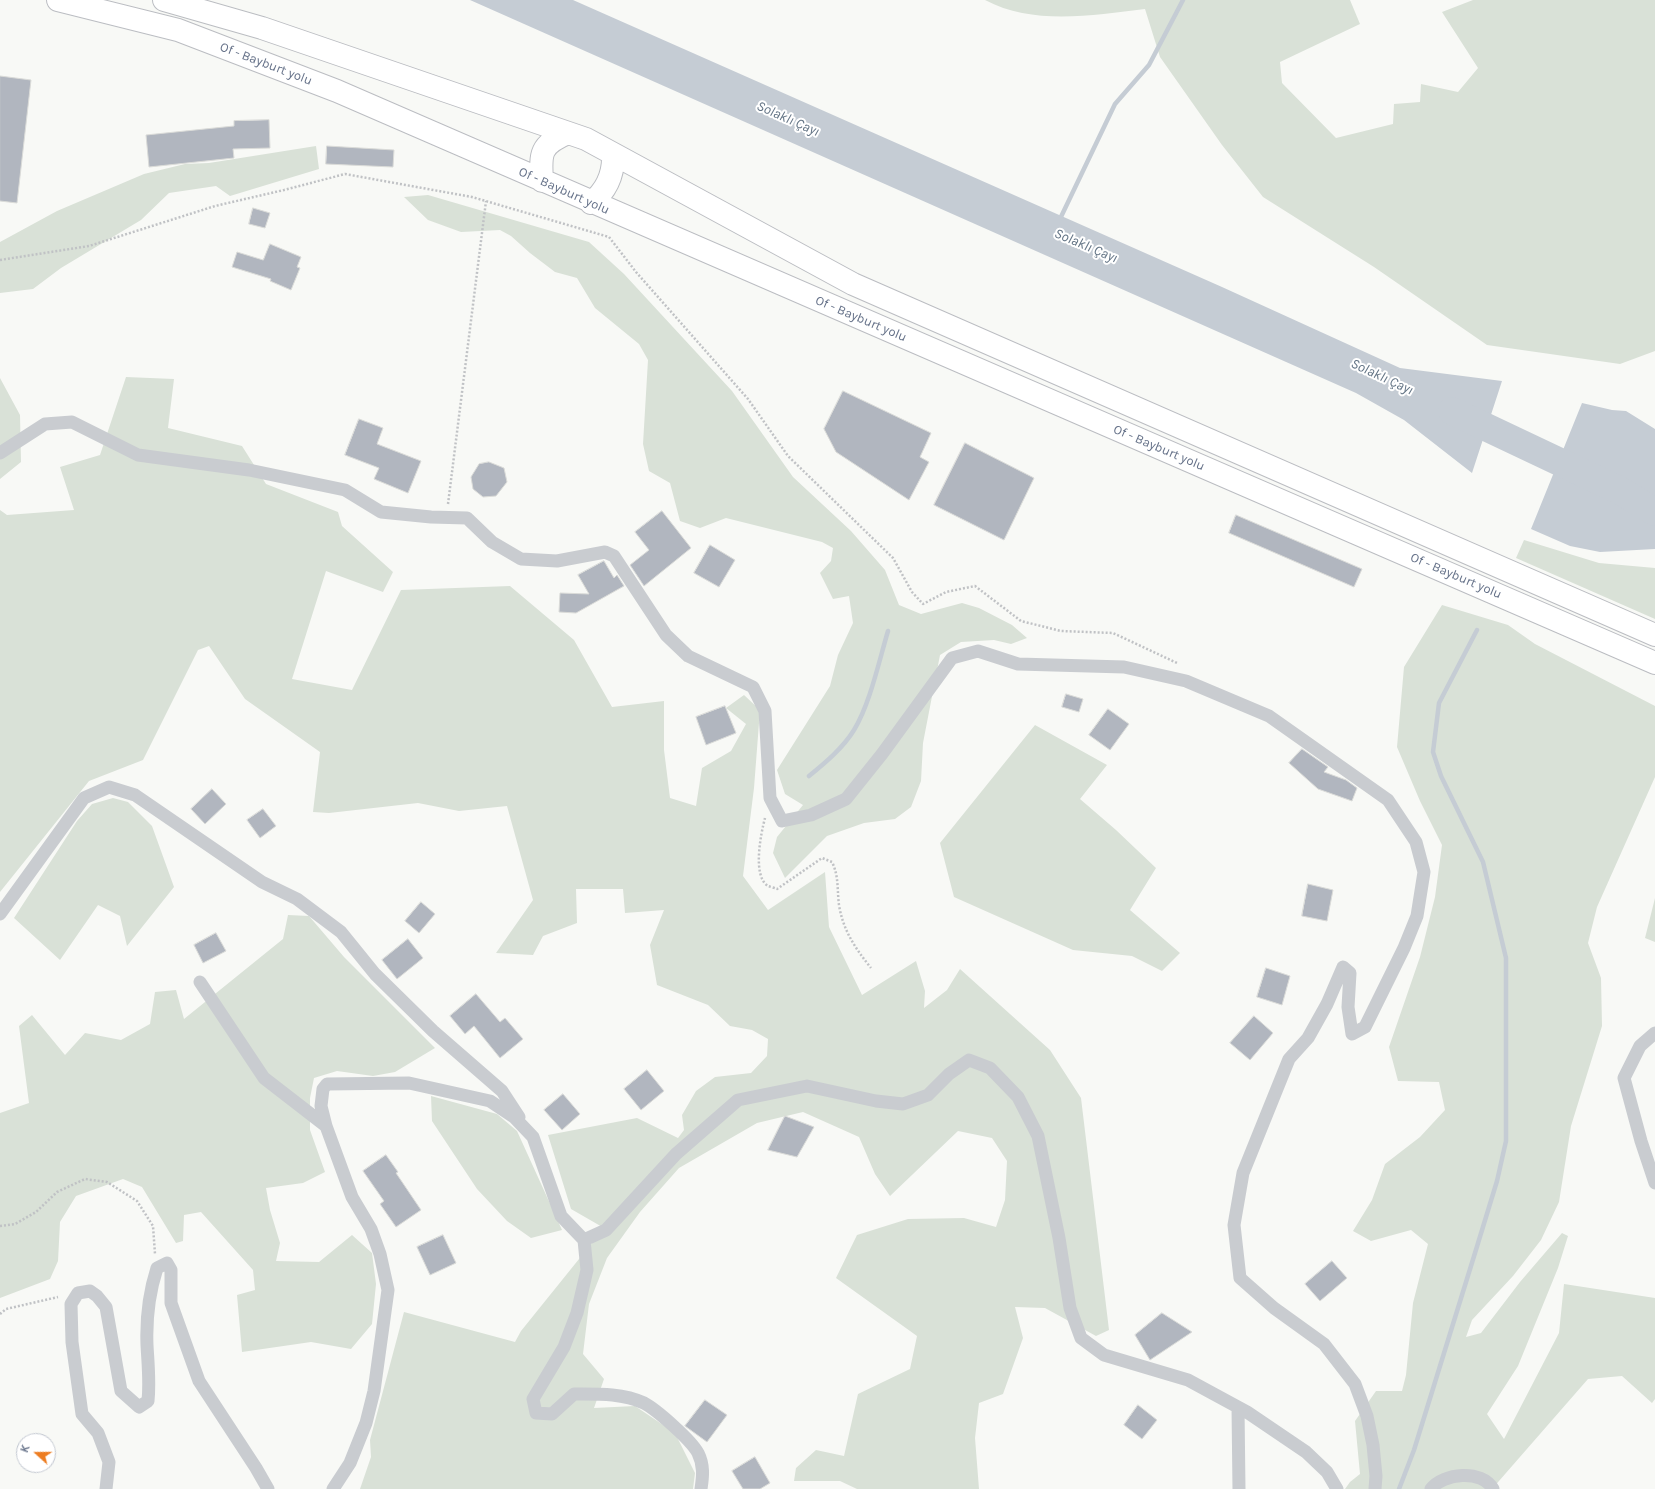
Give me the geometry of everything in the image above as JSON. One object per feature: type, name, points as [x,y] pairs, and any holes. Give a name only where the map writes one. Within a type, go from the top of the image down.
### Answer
[{"type":"highway","name":"Of - Bayburt yolu","points":[[58,0],[178,30],[337,92],[1655,663]]},
{"type":"highway","name":"Of - Bayburt yolu","points":[[164,0],[262,28],[586,139],[853,284],[1655,634]]},
{"type":"highway","points":[[542,181],[541,157],[551,140],[568,133]]},
{"type":"highway","points":[[591,203],[601,195],[609,180],[613,163],[613,154]]},
{"type":"street","points":[[0,453],[45,424],[72,422],[138,455],[249,470],[345,490],[381,512],[467,518],[492,542],[522,559],[557,561],[605,552],[614,556],[666,635],[671,640],[688,656],[753,687],[765,711],[770,798],[782,821],[811,815],[846,799],[882,754],[952,658],[978,651],[1018,664],[1124,667],[1186,681],[1269,716],[1388,800],[1416,842],[1424,872],[1417,916],[1404,948],[1366,1027],[1352,1034],[1348,1007],[1350,973],[1343,967],[1327,1004],[1308,1038],[1289,1059],[1243,1173],[1234,1225],[1240,1278],[1274,1308],[1324,1344],[1355,1384],[1367,1416],[1373,1445],[1376,1476],[1374,1489]]},
{"type":"street","points":[[0,914],[84,798],[109,787],[135,795],[262,882],[297,899],[341,932],[375,974],[433,1031],[502,1091],[533,1137],[561,1216],[584,1240],[587,1270],[577,1313],[564,1347],[533,1399],[536,1413],[552,1414],[574,1394],[612,1394],[644,1403],[678,1429],[698,1452],[704,1472],[701,1489]]},
{"type":"street","points":[[200,982],[264,1078],[326,1126]]},
{"type":"street","points":[[1655,1033],[1640,1046],[1624,1078],[1641,1141],[1655,1183]]},
{"type":"street","points":[[584,1240],[606,1230],[676,1154],[738,1100],[807,1086],[876,1101],[903,1104],[928,1095],[949,1074],[969,1060],[990,1068],[1018,1097],[1038,1136],[1059,1238],[1070,1308],[1081,1338],[1104,1355],[1188,1380],[1238,1407],[1306,1452],[1327,1472],[1337,1489]]},
{"type":"street","points":[[333,1489],[350,1463],[366,1423],[374,1391],[388,1290],[376,1242],[371,1230],[352,1197],[326,1126],[321,1106],[323,1089],[328,1084],[409,1083],[490,1101],[514,1117],[533,1137]]},
{"type":"street","points":[[106,1489],[108,1462],[98,1433],[82,1414],[72,1342],[71,1304],[78,1293],[90,1291],[97,1296],[106,1307],[121,1391],[139,1407],[148,1401],[150,1382],[147,1319],[151,1286],[156,1268],[167,1263],[171,1270],[171,1303],[199,1381],[268,1489]]},
{"type":"street","points":[[1238,1407],[1238,1489]]},
{"type":"street","points":[[1430,1489],[1454,1475],[1469,1475],[1490,1484],[1493,1489]]},
{"type":"path","points":[[0,260],[89,246],[215,206],[345,174],[472,197],[610,237],[636,272],[748,399],[788,456],[893,558],[912,592],[923,604],[946,592],[975,586],[1021,621],[1061,631],[1113,633],[1177,664]]},
{"type":"path","points":[[446,517],[486,201]]},
{"type":"path","points":[[770,798],[760,849],[759,866],[761,876],[767,885],[777,889],[822,858],[832,862],[837,872],[839,906],[845,930],[856,950],[870,968]]},
{"type":"path","points":[[0,1226],[15,1224],[36,1212],[56,1192],[85,1179],[108,1182],[137,1201],[153,1226],[156,1268]]},
{"type":"path","points":[[0,1314],[6,1309],[78,1293]]},
{"type":"shaded area","points":[[985,0],[1350,0],[1360,24],[1280,62],[1282,83],[1336,138],[1393,124],[1394,104],[1420,102],[1421,84],[1458,92],[1478,68],[1442,12],[1473,0],[1655,0],[1655,351],[1620,364],[1487,345],[1374,267],[1263,197],[1222,145],[1160,57],[1145,9],[1084,16],[1043,16],[1004,8]]},
{"type":"shaded area","points":[[316,146],[319,169],[230,196],[216,186],[169,193],[141,220],[61,268],[33,289],[0,293],[0,242],[57,211],[144,174],[185,164],[209,163]]},
{"type":"shaded area","points":[[428,195],[589,242],[624,274],[732,391],[793,477],[851,531],[885,570],[899,605],[921,614],[962,603],[979,608],[1012,625],[1027,638],[1011,644],[994,640],[961,642],[940,655],[923,743],[921,781],[911,807],[895,819],[864,823],[827,836],[785,878],[773,853],[777,837],[803,805],[785,794],[777,770],[830,686],[838,655],[853,623],[849,596],[833,599],[820,573],[831,561],[833,548],[822,542],[726,518],[700,528],[680,521],[670,483],[649,471],[643,444],[648,360],[639,344],[595,308],[577,278],[555,272],[511,236],[500,230],[461,232],[428,220],[404,197]]},
{"type":"shaded area","points":[[126,377],[174,379],[168,428],[242,446],[266,484],[338,512],[342,526],[393,572],[383,592],[326,571],[292,679],[352,690],[401,590],[510,586],[574,640],[612,707],[664,701],[664,750],[670,798],[696,806],[702,768],[731,751],[746,724],[726,708],[744,695],[760,710],[754,788],[743,876],[768,910],[825,872],[829,927],[862,995],[916,961],[925,991],[924,1008],[947,990],[960,969],[1050,1050],[1081,1098],[1109,1330],[1096,1336],[1045,1308],[1015,1307],[1023,1338],[1003,1394],[979,1403],[975,1438],[979,1489],[857,1489],[840,1481],[794,1481],[796,1468],[816,1450],[844,1456],[858,1394],[910,1369],[917,1336],[836,1278],[857,1235],[908,1219],[964,1218],[996,1227],[1005,1200],[1007,1161],[992,1138],[958,1131],[890,1196],[875,1174],[859,1137],[803,1112],[757,1123],[679,1168],[640,1212],[607,1258],[589,1304],[583,1354],[604,1379],[594,1408],[635,1406],[675,1433],[695,1473],[693,1489],[360,1489],[371,1457],[370,1440],[404,1312],[515,1342],[521,1331],[604,1228],[571,1209],[548,1135],[637,1118],[678,1138],[684,1130],[682,1115],[696,1091],[715,1077],[751,1073],[767,1056],[768,1039],[752,1030],[730,1026],[708,1005],[657,985],[650,945],[664,910],[625,913],[623,889],[576,889],[577,923],[543,936],[533,955],[496,953],[533,900],[507,806],[459,811],[418,803],[329,813],[313,812],[320,752],[245,699],[209,646],[198,650],[143,760],[89,781],[0,892],[0,510],[7,515],[74,510],[60,467],[100,455]]},
{"type":"shaded area","points":[[0,378],[20,415],[21,462],[0,479]]},
{"type":"shaded area","points":[[1524,540],[1599,563],[1655,568],[1655,619],[1516,558]]},
{"type":"shaded area","points":[[1442,605],[1508,625],[1535,644],[1655,706],[1655,777],[1597,907],[1588,943],[1601,978],[1602,1026],[1571,1126],[1559,1202],[1541,1240],[1513,1276],[1472,1320],[1466,1337],[1481,1333],[1520,1282],[1562,1233],[1568,1236],[1558,1268],[1518,1366],[1487,1414],[1504,1439],[1559,1333],[1564,1284],[1655,1298],[1655,1399],[1652,1403],[1622,1376],[1588,1379],[1492,1489],[1345,1489],[1350,1482],[1360,1474],[1355,1421],[1376,1391],[1402,1391],[1406,1375],[1413,1303],[1428,1244],[1411,1230],[1371,1241],[1353,1231],[1372,1200],[1385,1164],[1420,1137],[1445,1110],[1439,1082],[1398,1081],[1389,1047],[1420,957],[1435,897],[1442,845],[1420,801],[1397,747],[1404,667]]},
{"type":"shaded area","points":[[1035,725],[1107,765],[1080,799],[1116,830],[1156,868],[1130,910],[1180,953],[1162,971],[1132,956],[1073,950],[954,897],[940,843]]},
{"type":"shaded area","points":[[113,798],[128,802],[152,826],[174,887],[127,946],[120,916],[98,905],[60,960],[14,918],[77,821],[92,804]]},
{"type":"shaded area","points":[[1655,898],[1655,942],[1645,938]]},
{"type":"shaded area","points":[[288,915],[309,916],[344,957],[435,1048],[395,1072],[373,1076],[337,1071],[314,1078],[310,1098],[310,1130],[325,1172],[303,1183],[266,1188],[270,1210],[280,1243],[276,1261],[319,1262],[352,1235],[372,1253],[376,1284],[372,1324],[351,1349],[311,1342],[242,1352],[237,1295],[255,1290],[253,1270],[201,1212],[184,1215],[183,1241],[176,1243],[142,1187],[123,1179],[76,1196],[60,1222],[58,1261],[50,1279],[0,1298],[0,1113],[29,1103],[19,1026],[32,1015],[65,1055],[85,1033],[121,1040],[150,1024],[155,992],[176,990],[184,1019],[283,939]]},
{"type":"shaded area","points":[[431,1096],[497,1114],[517,1131],[562,1230],[531,1238],[507,1221],[477,1189],[432,1121]]},
{"type":"water","points":[[470,0],[573,0],[1222,287],[1400,368],[1502,381],[1472,473],[1404,420],[1356,393]]},
{"type":"water","points":[[1582,403],[1612,410],[1626,411],[1655,429],[1655,549],[1600,552],[1570,546],[1531,529]]},
{"type":"building","points":[[0,76],[31,80],[17,203],[0,201]]},
{"type":"building","points":[[269,120],[270,148],[233,149],[234,158],[149,167],[146,135],[234,126],[234,121]]},
{"type":"building","points":[[327,146],[394,150],[393,167],[326,164]]},
{"type":"building","points":[[253,208],[270,213],[265,228],[249,224]]},
{"type":"building","points":[[270,244],[301,257],[297,267],[300,268],[291,290],[270,281],[271,279],[232,267],[237,252],[263,260]]},
{"type":"building","points":[[843,391],[931,433],[920,457],[929,462],[909,500],[836,452],[824,429]]},
{"type":"building","points":[[359,419],[383,428],[377,444],[421,461],[408,493],[374,479],[379,468],[345,455]]},
{"type":"building","points":[[965,443],[1034,478],[1004,540],[934,505]]},
{"type":"building","points":[[489,462],[504,468],[507,482],[496,496],[483,497],[473,489],[471,477],[479,464]]},
{"type":"building","points":[[662,511],[691,548],[644,586],[630,565],[649,550],[635,532]]},
{"type":"building","points":[[1236,515],[1362,569],[1354,587],[1229,533]]},
{"type":"building","points":[[710,545],[735,560],[719,587],[694,573]]},
{"type":"building","points":[[604,561],[614,578],[617,575],[624,586],[576,613],[559,612],[560,593],[589,594],[578,575]]},
{"type":"building","points":[[1066,694],[1083,699],[1079,712],[1062,707]]},
{"type":"building","points":[[725,706],[736,733],[706,745],[696,717]]},
{"type":"building","points":[[1108,709],[1129,724],[1110,750],[1089,735]]},
{"type":"building","points":[[1302,749],[1328,767],[1324,772],[1346,780],[1357,788],[1352,801],[1318,789],[1289,763]]},
{"type":"building","points":[[212,789],[226,804],[205,824],[191,809]]},
{"type":"building","points":[[263,809],[276,826],[260,838],[247,820]]},
{"type":"building","points":[[1308,884],[1333,890],[1327,921],[1302,916]]},
{"type":"building","points":[[421,902],[435,914],[419,933],[405,921]]},
{"type":"building","points":[[216,933],[226,951],[203,963],[194,945]]},
{"type":"building","points":[[408,939],[423,958],[397,979],[382,960]]},
{"type":"building","points":[[1266,968],[1290,976],[1282,1005],[1257,997]]},
{"type":"building","points":[[476,994],[500,1022],[505,1018],[523,1039],[500,1058],[474,1026],[465,1034],[450,1016]]},
{"type":"building","points":[[1254,1016],[1273,1033],[1250,1060],[1230,1043]]},
{"type":"building","points":[[647,1070],[664,1091],[641,1110],[624,1089]]},
{"type":"building","points":[[563,1094],[580,1114],[562,1130],[544,1110]]},
{"type":"building","points":[[785,1116],[814,1127],[797,1157],[768,1150]]},
{"type":"building","points":[[386,1155],[398,1172],[396,1173],[421,1210],[396,1227],[380,1204],[384,1201],[363,1171]]},
{"type":"building","points":[[443,1235],[456,1263],[430,1275],[417,1247]]},
{"type":"building","points":[[1332,1261],[1347,1278],[1320,1301],[1305,1284]]},
{"type":"building","points":[[1162,1313],[1192,1332],[1150,1360],[1135,1335]]},
{"type":"building","points":[[705,1400],[727,1415],[707,1442],[685,1426]]},
{"type":"building","points":[[1138,1405],[1157,1420],[1142,1439],[1124,1425]]},
{"type":"building","points":[[755,1457],[770,1483],[760,1489],[743,1489],[732,1471]]},
{"type":"waterway","points":[[1059,221],[1115,104],[1149,65],[1183,0]]},
{"type":"waterway","name":"Solaklı Çayı","points":[[1452,411],[1621,491],[1655,512]]},
{"type":"waterway","points":[[1399,1489],[1414,1450],[1475,1253],[1497,1181],[1506,1141],[1506,958],[1483,862],[1441,776],[1433,752],[1439,703],[1477,630]]},
{"type":"waterway","points":[[809,776],[850,737],[860,720],[878,669],[888,631]]}]
